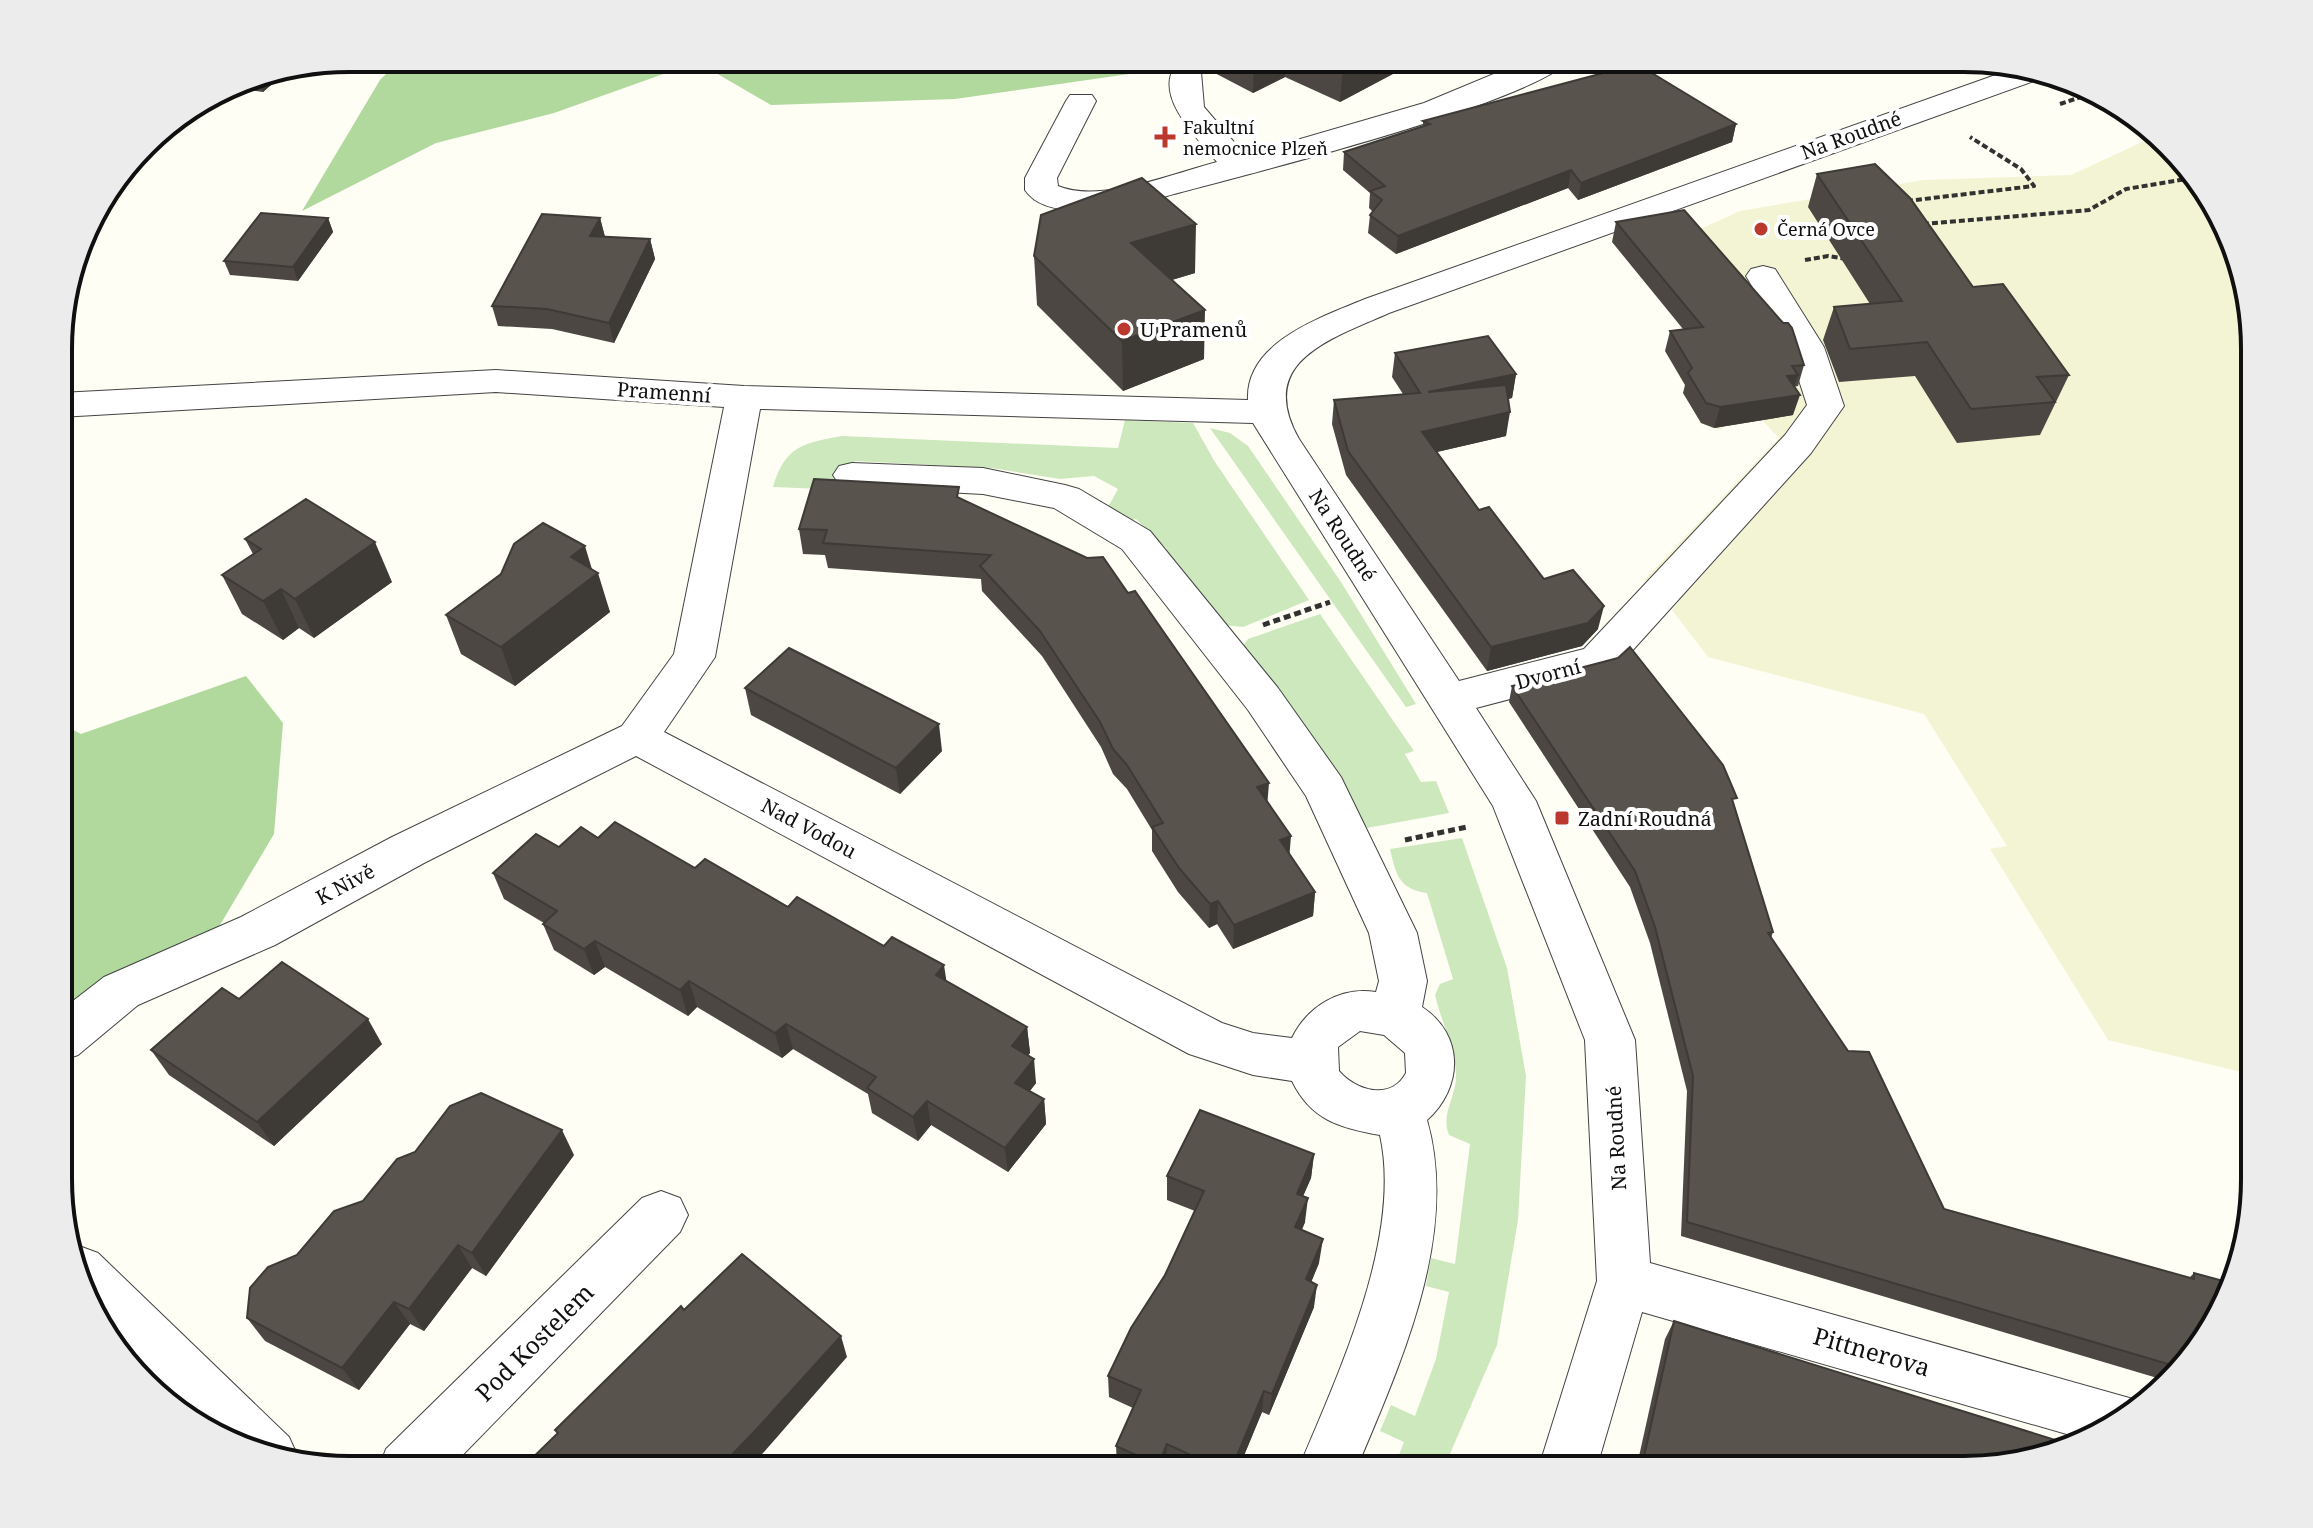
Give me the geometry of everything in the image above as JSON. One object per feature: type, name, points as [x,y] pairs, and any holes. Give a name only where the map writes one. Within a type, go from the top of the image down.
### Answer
[{"type":"street","points":[[1186,72],[1189,108],[1238,167]]},
{"type":"street","points":[[1081,101],[1041,178],[1041,190],[1054,197],[1090,201],[1157,188],[1384,127],[1529,72]]},
{"type":"street","name":"Na Roudné","points":[[1571,1455],[1624,1281],[1610,1040],[1514,801],[1281,440],[1267,412],[1268,383],[1286,354],[1302,342],[1377,306],[2017,77]]},
{"type":"street","name":"Dvorní","points":[[1450,699],[1598,661],[1798,444],[1826,406],[1780,269]]},
{"type":"street","name":"Pramenní","points":[[72,404],[496,381],[744,397],[1267,412]]},
{"type":"street","points":[[637,737],[694,657],[744,397]]},
{"type":"street","points":[[852,475],[983,481],[1065,498],[1136,540],[1263,699],[1325,789],[1393,933],[1403,981],[1396,1015]]},
{"type":"street","name":"K Nivě","points":[[72,1030],[121,991],[258,931],[408,850],[637,737]]},
{"type":"street","name":"Nad Vodou","points":[[637,737],[1207,1039],[1253,1054],[1312,1063]]},
{"type":"street","points":[[1361,1010],[1396,1015],[1426,1038],[1433,1055],[1434,1072],[1428,1088],[1399,1111],[1381,1114],[1342,1105],[1316,1080],[1312,1048],[1318,1033],[1329,1021],[1361,1010]]},
{"type":"street","points":[[1333,1455],[1371,1364],[1405,1248],[1411,1162],[1399,1111]]},
{"type":"street","name":"Pod Kostelem","points":[[421,1456],[661,1215]]},
{"type":"street","name":"Pittnerova","points":[[1624,1281],[2106,1417]]},
{"type":"street","points":[[93,1285],[247,1436]]},
{"type":"path","points":[[1904,211],[1907,200],[2034,186],[2021,169],[1963,133]]},
{"type":"path","points":[[1913,225],[2089,210],[2126,189],[2184,179]]},
{"type":"path","points":[[1780,269],[1839,251]]},
{"type":"path","points":[[1828,256],[1853,260]]},
{"type":"path","points":[[1217,641],[1330,602]]},
{"type":"path","points":[[1353,850],[1467,827]]},
{"type":"green space","points":[[387,73],[667,73],[554,113],[436,143],[302,211]]},
{"type":"green space","points":[[716,73],[1129,73],[955,99],[771,105]]},
{"type":"green space","name":"Černá Ovce","points":[[2147,141],[2184,180],[2204,210],[2232,277],[2239,313],[2240,1072],[2108,1040],[1990,849],[2007,846],[1924,714],[1708,657],[1672,610],[1682,597],[1644,580],[1779,438],[1762,420],[1725,424],[1721,430],[1699,423],[1703,416],[1683,393],[1686,388],[1665,351],[1713,345],[1685,236],[1740,211],[1923,180],[2071,175]]},
{"type":"green space","points":[[1125,420],[1193,423],[1215,462],[1309,600],[1243,627],[1223,625],[1176,561],[1163,565],[1155,554],[1167,549],[1136,519],[1124,522],[1108,507],[1118,489],[1094,476],[1060,479],[992,468],[855,461],[846,490],[773,487],[783,463],[797,449],[842,436],[1118,448]]},
{"type":"green space","points":[[1210,428],[1230,433],[1248,446],[1341,582],[1416,704],[1406,707]]},
{"type":"green space","points":[[1320,614],[1414,751],[1405,754],[1421,782],[1436,781],[1449,813],[1367,828],[1242,647],[1248,639]]},
{"type":"green space","points":[[246,676],[283,723],[274,834],[217,930],[72,1051],[72,729],[81,734]]},
{"type":"green space","points":[[1462,838],[1507,968],[1526,1076],[1518,1220],[1497,1345],[1449,1455],[1399,1455],[1404,1442],[1380,1431],[1391,1405],[1415,1416],[1436,1359],[1449,1292],[1426,1286],[1431,1258],[1455,1264],[1470,1144],[1449,1135],[1446,1119],[1456,1074],[1435,995],[1440,984],[1453,979],[1427,893],[1410,888],[1400,879],[1390,849]]},
{"type":"building","points":[[1606,72],[1651,72],[1736,124],[1581,183],[1571,170],[1398,236],[1370,215],[1382,200],[1370,191],[1385,186],[1344,152],[1430,124],[1423,121]]},
{"type":"building","points":[[1875,164],[1910,198],[1973,287],[2003,284],[2069,375],[2037,377],[2055,402],[1971,409],[1927,342],[1850,349],[1834,307],[1902,301],[1817,174]]},
{"type":"building","points":[[1142,178],[1196,224],[1131,243],[1205,310],[1122,341],[1034,256],[1041,215]]},
{"type":"building","points":[[1684,210],[1783,323],[1788,323],[1792,328],[1804,365],[1792,366],[1798,375],[1787,376],[1800,395],[1720,407],[1706,403],[1688,373],[1692,368],[1670,331],[1703,327],[1616,222]]},
{"type":"building","points":[[261,213],[328,218],[293,267],[224,261]]},
{"type":"building","points":[[542,214],[600,218],[590,236],[650,239],[609,323],[547,309],[492,306]]},
{"type":"building","points":[[1488,336],[1516,374],[1428,392],[1506,385],[1510,412],[1422,432],[1479,510],[1489,507],[1544,579],[1573,570],[1604,606],[1588,623],[1491,647],[1348,451],[1334,400],[1420,393],[1395,353]]},
{"type":"building","points":[[814,479],[959,487],[957,497],[1087,558],[1103,557],[1128,593],[1135,591],[1269,783],[1257,787],[1291,836],[1280,840],[1315,892],[1234,925],[1218,901],[1210,904],[1179,868],[1152,827],[1163,823],[1127,765],[1113,749],[1100,722],[1040,631],[980,566],[991,555],[823,543],[827,530],[799,529]]},
{"type":"building","points":[[306,499],[375,542],[295,599],[281,589],[263,601],[222,575],[261,549],[245,539]]},
{"type":"building","points":[[543,523],[585,546],[571,557],[598,573],[501,647],[446,615],[501,574],[514,544]]},
{"type":"building","points":[[1630,647],[1723,765],[1737,798],[1732,799],[1773,932],[1768,933],[1848,1051],[1869,1052],[1944,1209],[2194,1279],[2194,1273],[2221,1280],[2194,1333],[2170,1364],[1687,1222],[1693,1076],[1655,927],[1635,871],[1512,686],[1618,658]]},
{"type":"building","points":[[789,648],[939,724],[896,768],[745,688]]},
{"type":"building","points":[[615,822],[695,868],[705,859],[788,907],[797,897],[884,946],[892,937],[944,965],[936,975],[1027,1027],[1012,1046],[1034,1059],[1015,1083],[1044,1099],[1005,1148],[927,1101],[913,1117],[867,1088],[876,1077],[786,1024],[775,1033],[689,981],[680,990],[595,941],[584,949],[543,924],[557,911],[493,873],[536,834],[559,847],[581,827],[598,838]]},
{"type":"building","points":[[282,962],[368,1019],[257,1122],[151,1050],[222,988],[239,999]]},
{"type":"building","points":[[481,1093],[562,1130],[472,1253],[458,1245],[409,1309],[394,1302],[342,1368],[247,1318],[250,1288],[268,1267],[297,1255],[334,1211],[363,1201],[397,1159],[415,1152],[450,1106]]},
{"type":"building","points":[[1200,1110],[1314,1154],[1297,1194],[1308,1198],[1295,1227],[1323,1239],[1306,1279],[1317,1285],[1272,1394],[1264,1391],[1237,1455],[1192,1455],[1167,1444],[1162,1456],[1137,1456],[1116,1446],[1141,1390],[1108,1376],[1131,1328],[1165,1275],[1204,1191],[1167,1176]]},
{"type":"building","points":[[742,1254],[841,1336],[731,1456],[534,1456],[558,1433],[555,1430],[681,1306],[684,1310]]},
{"type":"building","points":[[1674,1321],[2056,1440],[2036,1447],[1982,1455],[1644,1455]]},
{"type":"place","name":"Fakultní nemocnice Plzeň","points":[[1165,137]]},
{"type":"place","name":"Černá Ovce","points":[[1761,229]]},
{"type":"place","name":"U Pramenů","points":[[1124,329]]},
{"type":"place","name":"Zadní Roudná","points":[[1562,818]]}]
